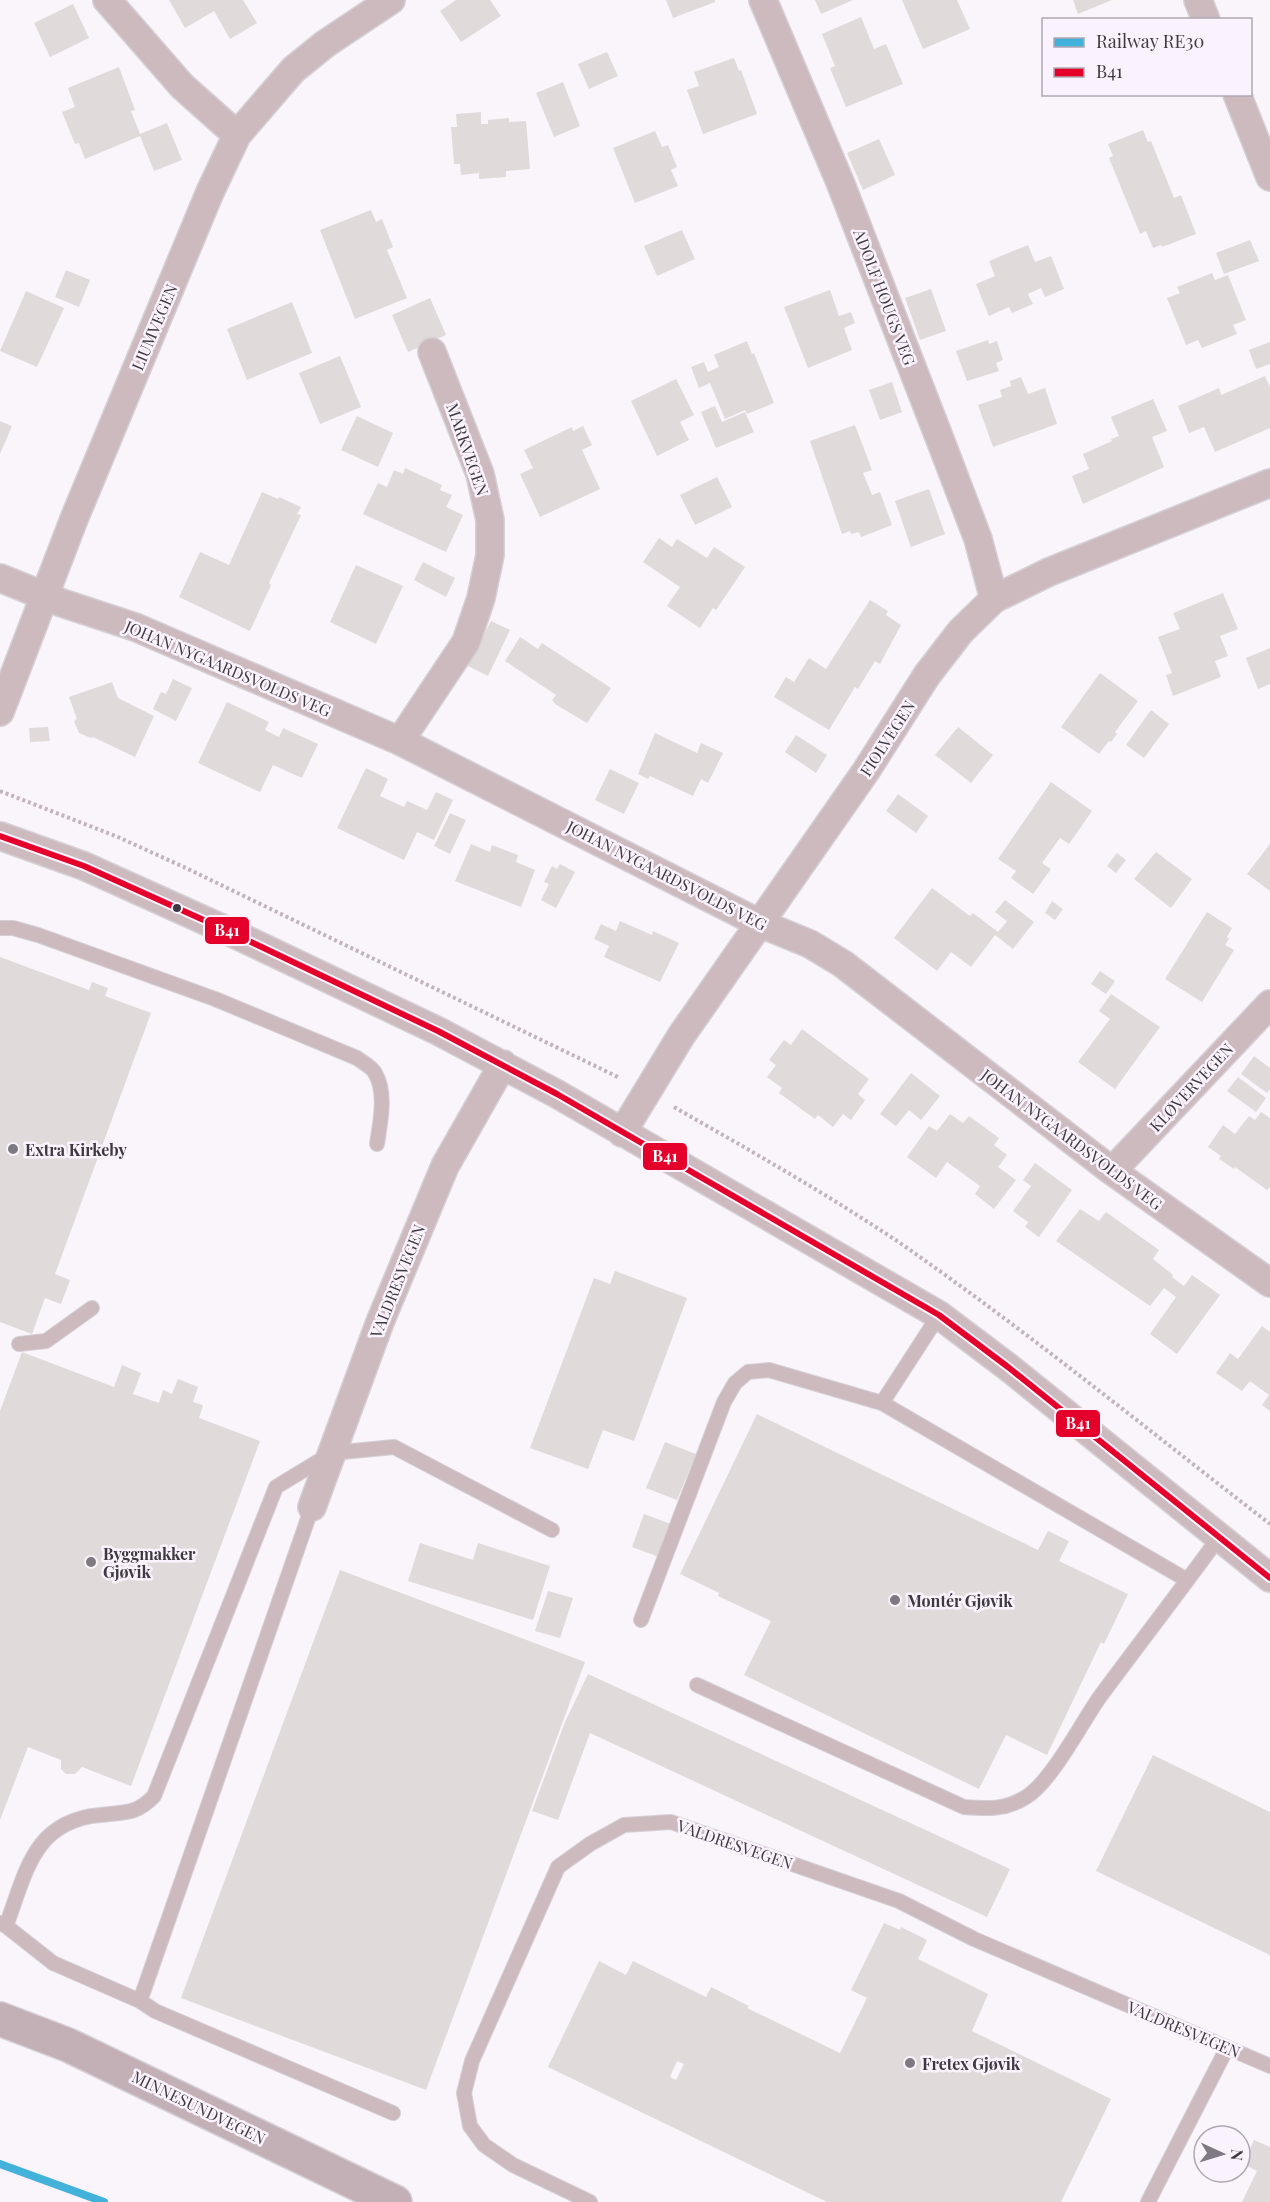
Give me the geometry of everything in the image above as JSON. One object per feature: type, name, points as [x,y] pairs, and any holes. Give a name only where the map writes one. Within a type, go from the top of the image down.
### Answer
[{"type":"main road","name":"MINNESUNDVEGEN","points":[[0,2019],[68,2045],[395,2202]]},
{"type":"street","points":[[107,0],[182,86],[237,135]]},
{"type":"street","name":"LIUMVEGEN","points":[[0,712],[74,519],[210,192],[237,135],[293,70],[326,44],[391,0]]},
{"type":"street","name":"ADOLF HOUGS VEG","points":[[763,0],[840,182],[933,421],[978,539],[994,599]]},
{"type":"street","points":[[1198,0],[1205,18]]},
{"type":"street","points":[[1238,96],[1270,177]]},
{"type":"street","name":"MARKVEGEN","points":[[400,741],[466,642],[481,598],[490,555],[490,520],[480,474],[432,352]]},
{"type":"street","name":"FIOLVEGEN","points":[[622,1133],[681,1036],[866,771],[927,675],[961,631],[994,599],[1049,572],[1270,483]]},
{"type":"street","name":"JOHAN NYGAARDSVOLDS VEG","points":[[0,578],[135,627],[400,741],[759,923],[810,944],[843,964],[1112,1171],[1270,1284]]},
{"type":"street","points":[[0,836],[84,866],[218,926],[368,996],[503,1064],[939,1315],[1220,1536],[1266,1566]]},
{"type":"street","name":"KLØVERVEGEN","points":[[1112,1171],[1270,1004]]},
{"type":"street","name":"VALDRESVEGEN","points":[[312,1507],[380,1322],[445,1166],[503,1064]]},
{"type":"lane","points":[[0,928],[13,928],[38,935],[215,999],[357,1058],[375,1073],[380,1090],[381,1113],[376,1144]]},
{"type":"lane","points":[[19,1344],[46,1341],[92,1308]]},
{"type":"lane","points":[[882,1403],[939,1315]]},
{"type":"lane","points":[[640,1620],[724,1402],[735,1383],[748,1371],[769,1370],[882,1403],[1187,1580]]},
{"type":"lane","points":[[393,2113],[155,2011],[140,2001],[53,1963],[3,1924],[38,1847],[51,1832],[74,1819],[124,1814],[143,1807],[154,1796],[276,1487],[332,1453],[394,1447],[552,1530]]},
{"type":"lane","points":[[140,2001],[159,1953],[312,1507]]},
{"type":"lane","points":[[697,1685],[964,1807],[988,1809],[1008,1806],[1027,1797],[1042,1784],[1099,1700],[1220,1536]]},
{"type":"lane","name":"VALDRESVEGEN","points":[[590,2202],[513,2165],[484,2145],[470,2126],[464,2092],[472,2061],[558,1867],[590,1844],[624,1826],[671,1822],[899,1901],[974,1939],[1270,2066]]},
{"type":"lane","points":[[1148,2202],[1227,2048]]},
{"type":"path","points":[[0,791],[17,799]]},
{"type":"building","points":[[169,0],[243,0],[257,23],[230,39],[214,11],[185,28]]},
{"type":"building","points":[[456,0],[490,0],[501,16],[461,42],[440,11]]},
{"type":"building","points":[[666,0],[715,0],[715,2],[673,18]]},
{"type":"building","points":[[815,0],[853,0],[821,14]]},
{"type":"building","points":[[902,0],[957,0],[970,29],[923,49]]},
{"type":"building","points":[[1073,0],[1112,0],[1078,14]]},
{"type":"building","points":[[73,4],[89,38],[50,57],[34,23]]},
{"type":"building","points":[[861,17],[874,49],[886,44],[903,84],[846,107],[830,68],[835,66],[822,34]]},
{"type":"building","points":[[607,52],[618,76],[589,89],[578,64]]},
{"type":"building","points":[[734,58],[739,71],[741,70],[757,114],[703,134],[687,90],[699,86],[694,72]]},
{"type":"building","points":[[119,67],[135,110],[131,111],[140,134],[167,123],[182,160],[154,171],[140,136],[85,159],[79,143],[75,144],[62,112],[75,107],[68,88]]},
{"type":"building","points":[[563,82],[580,126],[554,137],[536,93]]},
{"type":"building","points":[[481,112],[481,124],[488,124],[488,120],[509,118],[509,122],[526,121],[530,169],[506,171],[506,177],[479,179],[479,173],[461,175],[460,164],[454,164],[451,127],[457,127],[456,114]]},
{"type":"building","points":[[1143,130],[1148,142],[1151,141],[1174,198],[1181,195],[1196,234],[1162,247],[1161,245],[1153,248],[1146,231],[1140,234],[1109,158],[1113,156],[1108,144]]},
{"type":"building","points":[[655,131],[662,147],[668,145],[677,167],[671,170],[678,186],[635,203],[613,148]]},
{"type":"building","points":[[879,139],[895,175],[863,190],[847,153]]},
{"type":"building","points":[[371,210],[376,222],[382,219],[393,247],[387,250],[407,298],[355,319],[320,230]]},
{"type":"building","points":[[682,230],[695,259],[657,276],[644,246]]},
{"type":"building","points":[[1250,240],[1259,261],[1224,274],[1216,253]]},
{"type":"building","points":[[1028,245],[1035,262],[1051,256],[1064,289],[1045,297],[1041,288],[1028,294],[1033,304],[1012,313],[1009,307],[989,316],[976,284],[995,276],[989,261]]},
{"type":"building","points":[[66,270],[90,280],[79,307],[55,297]]},
{"type":"building","points":[[1212,273],[1215,280],[1228,275],[1246,320],[1233,325],[1237,334],[1202,348],[1198,340],[1186,345],[1167,298],[1180,293],[1177,287]]},
{"type":"building","points":[[931,289],[946,331],[920,340],[905,298]]},
{"type":"building","points":[[830,290],[839,316],[851,312],[855,323],[844,328],[852,350],[808,368],[784,307]]},
{"type":"building","points":[[26,291],[64,308],[37,367],[0,351]]},
{"type":"building","points":[[430,298],[446,335],[408,352],[392,315]]},
{"type":"building","points":[[292,302],[312,353],[247,380],[227,329]]},
{"type":"building","points":[[988,340],[989,344],[997,341],[1003,360],[996,363],[999,371],[967,381],[956,351]]},
{"type":"building","points":[[747,341],[774,403],[747,414],[745,410],[725,419],[710,383],[699,388],[691,367],[704,362],[708,372],[719,367],[714,355]]},
{"type":"building","points":[[1270,342],[1270,364],[1256,369],[1249,350]]},
{"type":"building","points":[[340,356],[361,407],[320,424],[299,373]]},
{"type":"building","points":[[1265,376],[1270,387],[1270,428],[1215,452],[1204,427],[1189,433],[1178,406],[1219,388],[1221,395]]},
{"type":"building","points":[[1021,377],[1028,394],[1045,388],[1057,424],[993,447],[978,405],[1002,397],[1000,390],[1011,386],[1010,381]]},
{"type":"building","points":[[676,379],[694,415],[680,422],[689,440],[657,456],[631,401]]},
{"type":"building","points":[[892,382],[902,412],[880,420],[869,390]]},
{"type":"building","points":[[1153,399],[1167,431],[1152,437],[1164,467],[1083,504],[1072,476],[1089,469],[1083,454],[1119,436],[1111,417]]},
{"type":"building","points":[[715,406],[722,422],[745,412],[754,432],[716,448],[701,412]]},
{"type":"building","points":[[357,416],[393,433],[378,467],[341,450]]},
{"type":"building","points":[[0,421],[12,426],[0,454]]},
{"type":"building","points":[[855,425],[872,470],[863,473],[872,495],[880,492],[892,525],[861,537],[859,532],[851,534],[850,531],[842,534],[810,441]]},
{"type":"building","points":[[583,426],[592,445],[582,450],[600,489],[540,517],[520,474],[533,468],[524,450],[572,427],[573,431]]},
{"type":"building","points":[[405,468],[442,485],[440,490],[452,495],[446,507],[463,515],[446,552],[363,514],[378,483],[387,487],[394,470],[403,474]]},
{"type":"building","points":[[717,477],[732,507],[695,525],[680,495]]},
{"type":"building","points":[[929,489],[945,534],[911,547],[895,501]]},
{"type":"building","points":[[262,492],[301,507],[297,514],[301,515],[269,583],[271,585],[250,631],[179,597],[200,552],[229,565]]},
{"type":"building","points":[[659,538],[672,547],[677,539],[707,558],[714,547],[745,567],[716,610],[713,608],[700,628],[667,606],[680,587],[643,562]]},
{"type":"building","points":[[423,562],[455,578],[446,597],[414,580]]},
{"type":"building","points":[[356,565],[403,586],[376,644],[330,622]]},
{"type":"building","points":[[1223,593],[1238,629],[1220,636],[1228,656],[1215,661],[1221,677],[1173,696],[1166,675],[1172,673],[1158,637],[1180,629],[1173,613]]},
{"type":"building","points":[[870,600],[888,611],[886,615],[901,625],[880,664],[875,661],[858,689],[855,687],[829,730],[774,697],[786,677],[794,682],[809,658],[826,669]]},
{"type":"building","points":[[491,621],[510,630],[488,676],[468,666]]},
{"type":"building","points":[[520,637],[538,649],[542,643],[611,688],[587,723],[555,704],[552,700],[556,695],[505,661]]},
{"type":"building","points":[[1270,648],[1270,684],[1258,689],[1246,658]]},
{"type":"building","points":[[1100,673],[1138,701],[1115,732],[1117,734],[1099,754],[1061,727]]},
{"type":"building","points":[[173,679],[192,688],[176,721],[153,709],[161,692],[166,694]]},
{"type":"building","points":[[112,682],[118,698],[154,716],[135,757],[93,737],[79,733],[74,721],[77,719],[69,697]]},
{"type":"building","points":[[227,702],[269,722],[265,730],[279,737],[283,728],[318,744],[302,778],[273,765],[260,792],[198,763]]},
{"type":"building","points":[[1151,710],[1169,724],[1144,758],[1126,745]]},
{"type":"building","points":[[48,727],[50,741],[30,742],[29,728]]},
{"type":"building","points":[[958,727],[993,755],[971,783],[935,755]]},
{"type":"building","points":[[655,733],[697,753],[701,743],[723,753],[708,783],[701,779],[693,796],[650,776],[648,779],[638,774]]},
{"type":"building","points":[[796,735],[827,755],[816,773],[785,752]]},
{"type":"building","points":[[366,768],[388,779],[380,796],[404,807],[407,801],[427,810],[436,792],[453,800],[434,840],[417,832],[404,860],[337,828]]},
{"type":"building","points":[[610,769],[639,783],[624,814],[595,800]]},
{"type":"building","points":[[1051,782],[1092,811],[1069,844],[1060,838],[1042,863],[1051,869],[1033,894],[1011,878],[1016,871],[998,859]]},
{"type":"building","points":[[898,794],[928,816],[916,833],[886,811]]},
{"type":"building","points":[[450,813],[466,820],[450,854],[434,846]]},
{"type":"building","points":[[471,844],[490,852],[492,845],[518,855],[516,862],[535,870],[521,907],[455,881]]},
{"type":"building","points":[[1270,844],[1270,891],[1247,874]]},
{"type":"building","points":[[1156,852],[1192,879],[1171,908],[1134,879]]},
{"type":"building","points":[[1117,853],[1126,860],[1116,873],[1107,866]]},
{"type":"building","points":[[560,864],[575,872],[556,908],[541,900],[549,884],[544,882],[552,866],[557,869]]},
{"type":"building","points":[[932,888],[970,916],[973,913],[998,932],[1007,921],[995,912],[1005,900],[1034,922],[1013,949],[995,935],[971,967],[951,952],[937,971],[894,938]]},
{"type":"building","points":[[1052,901],[1063,909],[1055,920],[1045,913]]},
{"type":"building","points":[[1207,912],[1232,928],[1225,945],[1234,950],[1202,1002],[1165,979]]},
{"type":"building","points":[[620,921],[652,935],[653,931],[679,943],[660,982],[604,957],[609,946],[594,939],[601,924],[616,931]]},
{"type":"building","points":[[0,957],[89,990],[92,982],[108,988],[105,996],[151,1013],[55,1274],[70,1280],[61,1304],[45,1298],[32,1334],[0,1322]]},
{"type":"building","points":[[1100,971],[1115,981],[1106,994],[1091,984]]},
{"type":"building","points":[[1111,994],[1160,1027],[1115,1089],[1078,1062],[1110,1019],[1099,1011]]},
{"type":"building","points":[[802,1029],[869,1079],[858,1094],[865,1100],[851,1120],[843,1114],[833,1127],[818,1115],[815,1119],[779,1093],[782,1088],[767,1077],[776,1065],[769,1060],[784,1040],[791,1045]]},
{"type":"building","points":[[1254,1056],[1270,1068],[1270,1089],[1267,1093],[1241,1074]]},
{"type":"building","points":[[911,1073],[940,1096],[921,1120],[909,1110],[896,1126],[880,1114]]},
{"type":"building","points":[[1238,1077],[1266,1098],[1256,1112],[1227,1091]]},
{"type":"building","points":[[1261,1112],[1270,1118],[1270,1187],[1267,1190],[1235,1167],[1234,1169],[1219,1159],[1221,1156],[1208,1147],[1223,1125],[1235,1134],[1249,1116],[1255,1120]]},
{"type":"building","points":[[950,1114],[963,1123],[969,1116],[999,1138],[994,1145],[1007,1155],[998,1167],[1016,1180],[994,1209],[975,1194],[980,1186],[947,1162],[936,1178],[907,1157],[929,1126],[937,1131]]},
{"type":"building","points":[[1035,1163],[1072,1190],[1039,1237],[1025,1227],[1028,1222],[1013,1211],[1031,1186],[1023,1180]]},
{"type":"building","points":[[1080,1209],[1099,1221],[1106,1212],[1159,1250],[1153,1259],[1184,1286],[1192,1275],[1220,1295],[1177,1354],[1150,1334],[1176,1297],[1164,1288],[1150,1306],[1056,1241]]},
{"type":"building","points":[[615,1271],[687,1298],[634,1441],[603,1430],[588,1469],[530,1448],[594,1278],[610,1284]]},
{"type":"building","points":[[1262,1326],[1270,1332],[1270,1411],[1262,1405],[1269,1395],[1250,1381],[1242,1391],[1216,1373],[1230,1353],[1238,1359]]},
{"type":"building","points":[[22,1352],[114,1387],[122,1365],[141,1373],[133,1394],[159,1403],[163,1390],[172,1394],[178,1379],[198,1387],[193,1402],[203,1405],[199,1418],[260,1441],[131,1786],[82,1767],[75,1774],[66,1774],[61,1769],[61,1760],[28,1747],[0,1820],[0,1411]]},
{"type":"building","points":[[757,1414],[1038,1550],[1048,1531],[1069,1541],[1059,1561],[1128,1594],[1104,1644],[1101,1642],[1047,1755],[1006,1735],[979,1789],[744,1675],[771,1621],[718,1596],[719,1593],[680,1574]]},
{"type":"building","points":[[665,1442],[696,1454],[677,1500],[646,1488]]},
{"type":"building","points":[[644,1514],[671,1524],[659,1557],[632,1547]]},
{"type":"building","points":[[420,1543],[473,1560],[478,1543],[550,1566],[533,1620],[408,1581]]},
{"type":"building","points":[[340,1570],[585,1662],[426,2090],[181,1998]]},
{"type":"building","points":[[548,1591],[573,1598],[560,1638],[535,1631]]},
{"type":"building","points":[[588,1674],[1010,1869],[987,1917],[590,1733],[558,1820],[532,1811],[565,1722]]},
{"type":"building","points":[[1153,1755],[1270,1812],[1270,1955],[1096,1871]]},
{"type":"building","points":[[884,1923],[900,1930],[901,1927],[927,1940],[918,1959],[988,1994],[972,2031],[1111,2099],[1061,2202],[827,2202],[548,2067],[599,1961],[626,1975],[633,1961],[706,1997],[711,1987],[749,2006],[747,2008],[840,2053],[867,1998],[851,1990]],"holes":[[[677,2061],[684,2064],[676,2080],[670,2077]]]},
{"type":"building","points":[[1254,2140],[1270,2147],[1270,2202],[1242,2202],[1257,2171],[1252,2168]]},
{"type":"rail line","name":"RE30","points":[[0,2164],[104,2202]]},
{"type":"transit line","name":"B41","points":[[0,836],[84,866],[228,931],[438,1031],[557,1094],[939,1315],[1008,1367],[1270,1578]]},
{"type":"place","name":"Extra Kirkeby","points":[[13,1149]]},
{"type":"place","name":"Byggmakker Gjøvik","points":[[91,1562]]},
{"type":"place","name":"Montér Gjøvik","points":[[895,1600]]},
{"type":"place","name":"Fretex Gjøvik","points":[[910,2063]]}]
